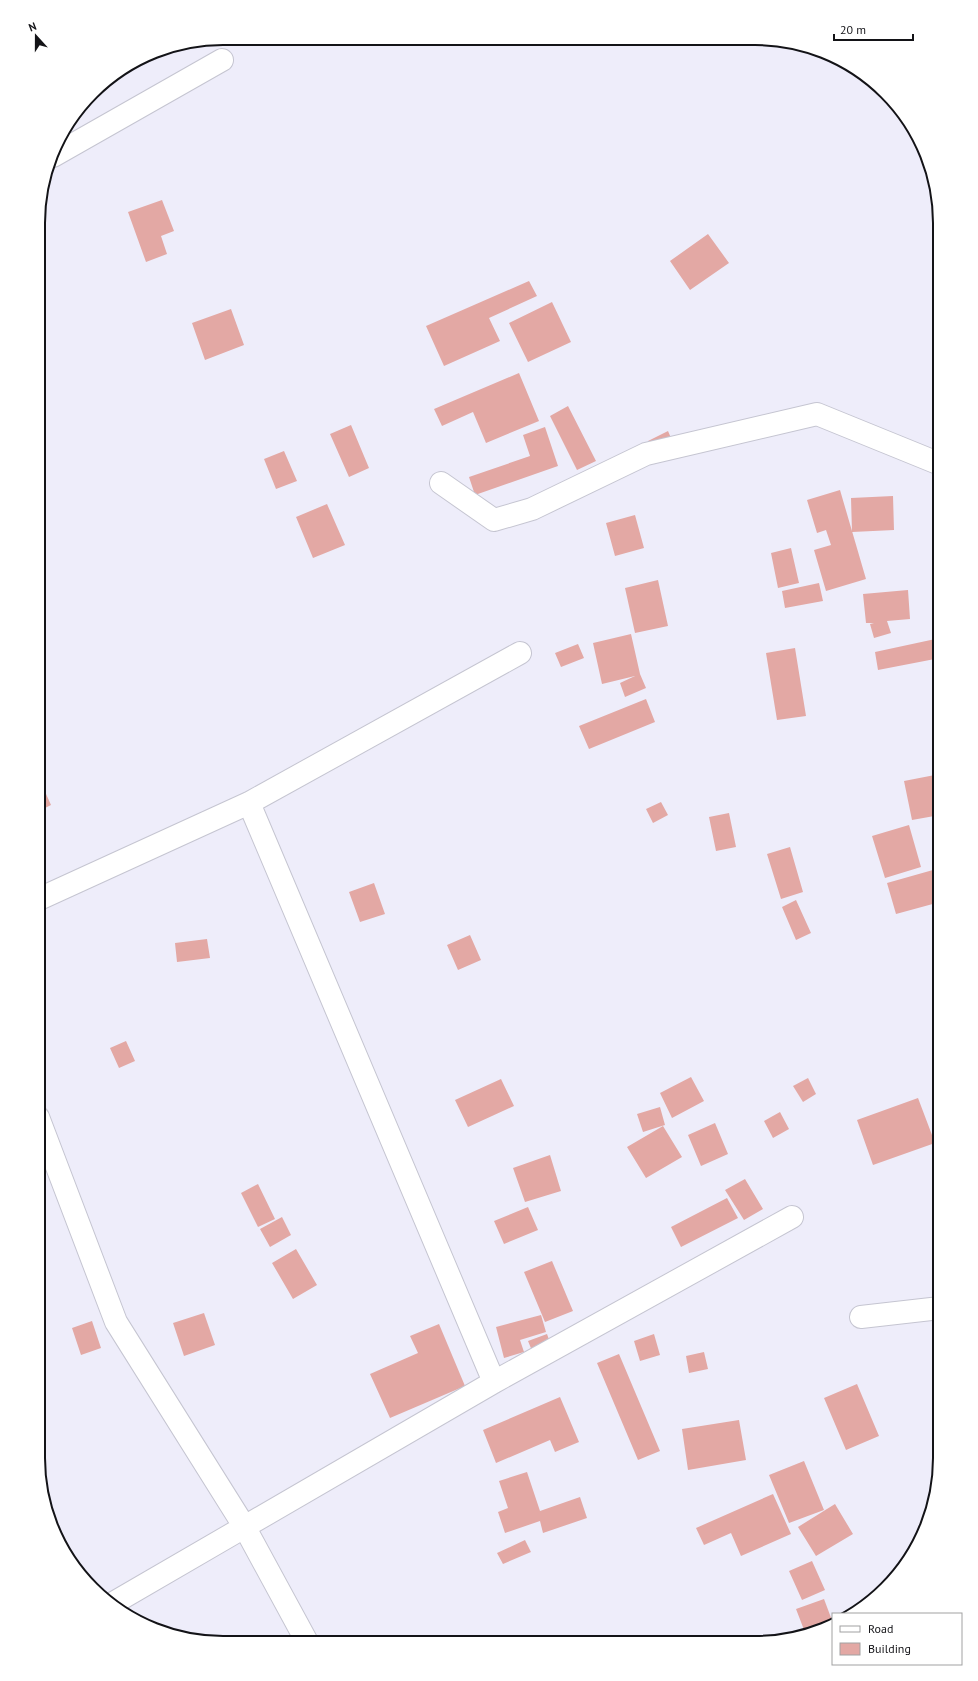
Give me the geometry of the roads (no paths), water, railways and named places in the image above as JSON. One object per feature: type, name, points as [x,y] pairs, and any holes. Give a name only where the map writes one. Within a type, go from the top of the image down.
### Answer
[{"type":"street","points":[[60,151],[222,60]]},
{"type":"street","points":[[441,483],[494,520],[532,509],[646,454],[817,414],[933,461]]},
{"type":"street","points":[[45,895],[249,803],[520,653]]},
{"type":"street","points":[[249,803],[494,1382]]},
{"type":"street","points":[[45,1135],[116,1322],[244,1526],[303,1636]]},
{"type":"street","points":[[117,1601],[494,1382],[792,1218]]},
{"type":"street","points":[[861,1318],[933,1309]]}]
